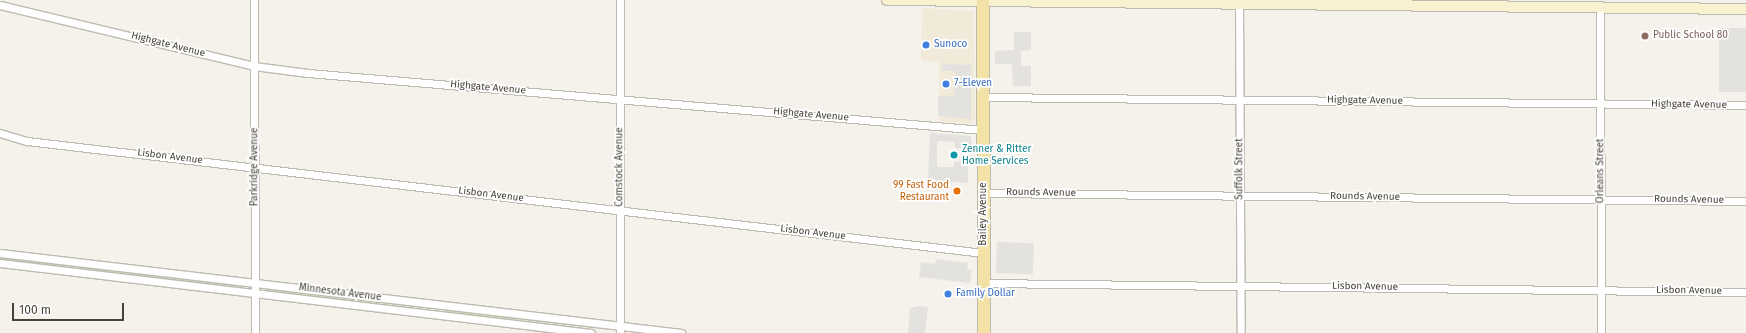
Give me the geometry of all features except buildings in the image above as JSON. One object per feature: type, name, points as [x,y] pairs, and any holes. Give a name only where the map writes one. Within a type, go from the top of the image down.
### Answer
[{"type":"main road","name":"Bailey Avenue","points":[[983,1],[984,333]]},
{"type":"street","name":"Parkridge Avenue","points":[[254,0],[255,333]]},
{"type":"street","name":"Comstock Avenue","points":[[620,0],[620,329]]},
{"type":"street","points":[[886,0],[1746,9]]},
{"type":"street","name":"Suffolk Street","points":[[1239,4],[1241,333]]},
{"type":"street","name":"Highgate Avenue","points":[[0,5],[254,66],[316,74],[983,130]]},
{"type":"street","name":"Orleans Street","points":[[1600,8],[1601,333]]},
{"type":"street","name":"Highgate Avenue","points":[[983,97],[1746,105]]},
{"type":"street","name":"Lisbon Avenue","points":[[0,133],[27,140],[984,252]]},
{"type":"street","name":"Rounds Avenue","points":[[984,193],[1746,201]]},
{"type":"street","name":"Minnesota Avenue","points":[[0,253],[254,282],[620,329],[681,333]]},
{"type":"street","points":[[76,272],[77,262]]},
{"type":"street","name":"Minnesota Avenue","points":[[0,263],[591,333]]},
{"type":"street","name":"Lisbon Avenue","points":[[984,283],[1746,292]]},
{"type":"street","points":[[438,315],[440,305]]},
{"type":"shaded area","points":[[922,8],[974,11],[975,118],[971,124],[939,121],[939,62],[921,60]]},
{"type":"shaded area","points":[[1719,28],[1746,28],[1746,92],[1719,92]]},
{"type":"shaded area","points":[[1014,32],[1031,32],[1031,50],[1021,51],[1021,66],[1031,66],[1031,86],[1013,86],[1012,64],[995,64],[995,51],[1014,50]]},
{"type":"shaded area","points":[[942,64],[971,65],[971,119],[938,116],[938,96],[954,96],[955,71],[942,71]]},
{"type":"shaded area","points":[[930,133],[971,136],[972,148],[955,148],[955,142],[937,141],[937,167],[954,167],[954,162],[968,162],[968,183],[928,179]]},
{"type":"shaded area","points":[[997,242],[1034,243],[1033,274],[996,273]]},
{"type":"shaded area","points":[[936,259],[968,263],[967,270],[972,270],[970,283],[919,277],[921,262],[935,264]]},
{"type":"shaded area","points":[[920,306],[928,307],[925,333],[908,333],[910,308]]},
{"type":"green space","points":[[0,257],[69,265],[71,267],[0,260]]},
{"type":"green space","points":[[83,266],[240,285],[241,287],[82,269]]},
{"type":"green space","points":[[270,289],[433,308],[434,309],[270,292]]},
{"type":"green space","points":[[446,309],[609,328],[610,330],[446,312]]},
{"type":"place","name":"Public School 80","points":[[1645,36]]},
{"type":"place","name":"Sunoco","points":[[926,45]]},
{"type":"place","name":"7-Eleven","points":[[946,84]]},
{"type":"place","name":"Zenner & Ritter Home Services","points":[[954,155]]},
{"type":"place","name":"99 Fast Food Restaurant","points":[[957,191]]},
{"type":"place","name":"Family Dollar","points":[[948,294]]}]
